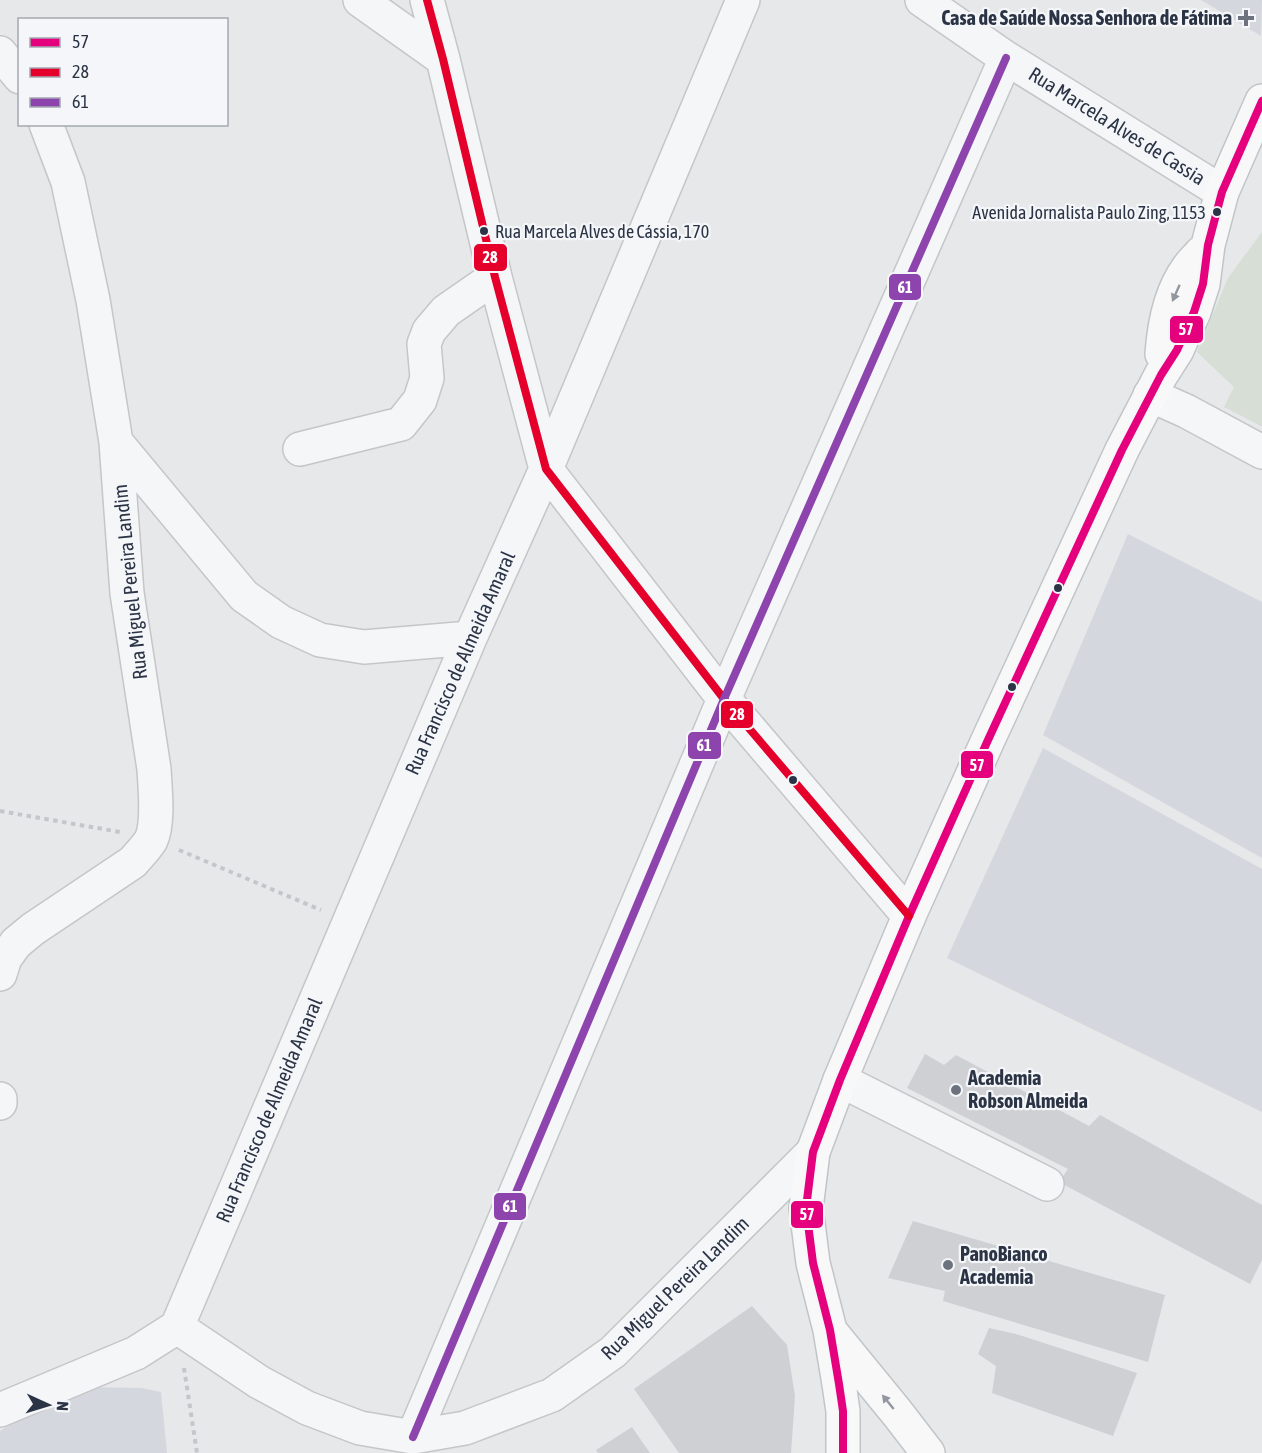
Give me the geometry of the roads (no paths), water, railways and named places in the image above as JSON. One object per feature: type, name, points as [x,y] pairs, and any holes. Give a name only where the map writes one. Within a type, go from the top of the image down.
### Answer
[{"type":"main road","points":[[843,1453],[843,1411],[830,1330],[813,1263],[806,1208],[813,1152],[840,1080],[909,916],[1117,461],[1156,385],[1163,339],[1173,297],[1187,269],[1208,245],[1222,192],[1262,101]]},
{"type":"main road","points":[[830,1330],[927,1452]]},
{"type":"street","points":[[360,0],[443,59]]},
{"type":"street","points":[[427,0],[495,277],[546,468],[724,699],[909,916]]},
{"type":"street","name":"Rua Francisco de Almeida Amaral","points":[[177,1327],[343,933],[546,468],[743,0]]},
{"type":"street","name":"Rua Marcela Alves de Cassia","points":[[922,0],[1006,58],[1222,192]]},
{"type":"street","points":[[0,53],[18,75]]},
{"type":"street","points":[[413,1437],[724,699],[1006,58]]},
{"type":"street","name":"Rua Miguel Pereira Landim","points":[[0,974],[5,958],[16,943],[33,929],[133,862],[152,838],[155,825],[154,769],[127,593],[116,442],[93,300],[71,193],[47,126]]},
{"type":"street","points":[[300,449],[401,424],[420,400],[427,378],[424,344],[429,331],[446,312],[495,277]]},
{"type":"street","points":[[1156,385],[1186,411],[1262,452]]},
{"type":"street","points":[[116,442],[244,596],[281,622],[320,640],[364,647],[470,638]]},
{"type":"street","points":[[840,1080],[1047,1184]]},
{"type":"street","name":"Rua Miguel Pereira Landim","points":[[177,1327],[259,1382],[308,1408],[360,1428],[413,1437],[465,1428],[552,1395],[613,1352],[813,1152]]},
{"type":"street","points":[[0,1410],[136,1353],[177,1327]]},
{"type":"place","name":"Casa de Saúde Nossa Senhora de Fátima","points":[[1246,18]]},
{"type":"place","name":"Avenida Jornalista Paulo Zing, 1153","points":[[1217,212]]},
{"type":"place","name":"Rua Marcela Alves de Cássia, 170","points":[[484,231]]},
{"type":"place","name":"Academia Robson Almeida","points":[[956,1090]]},
{"type":"place","name":"PanoBianco Academia","points":[[948,1265]]}]
